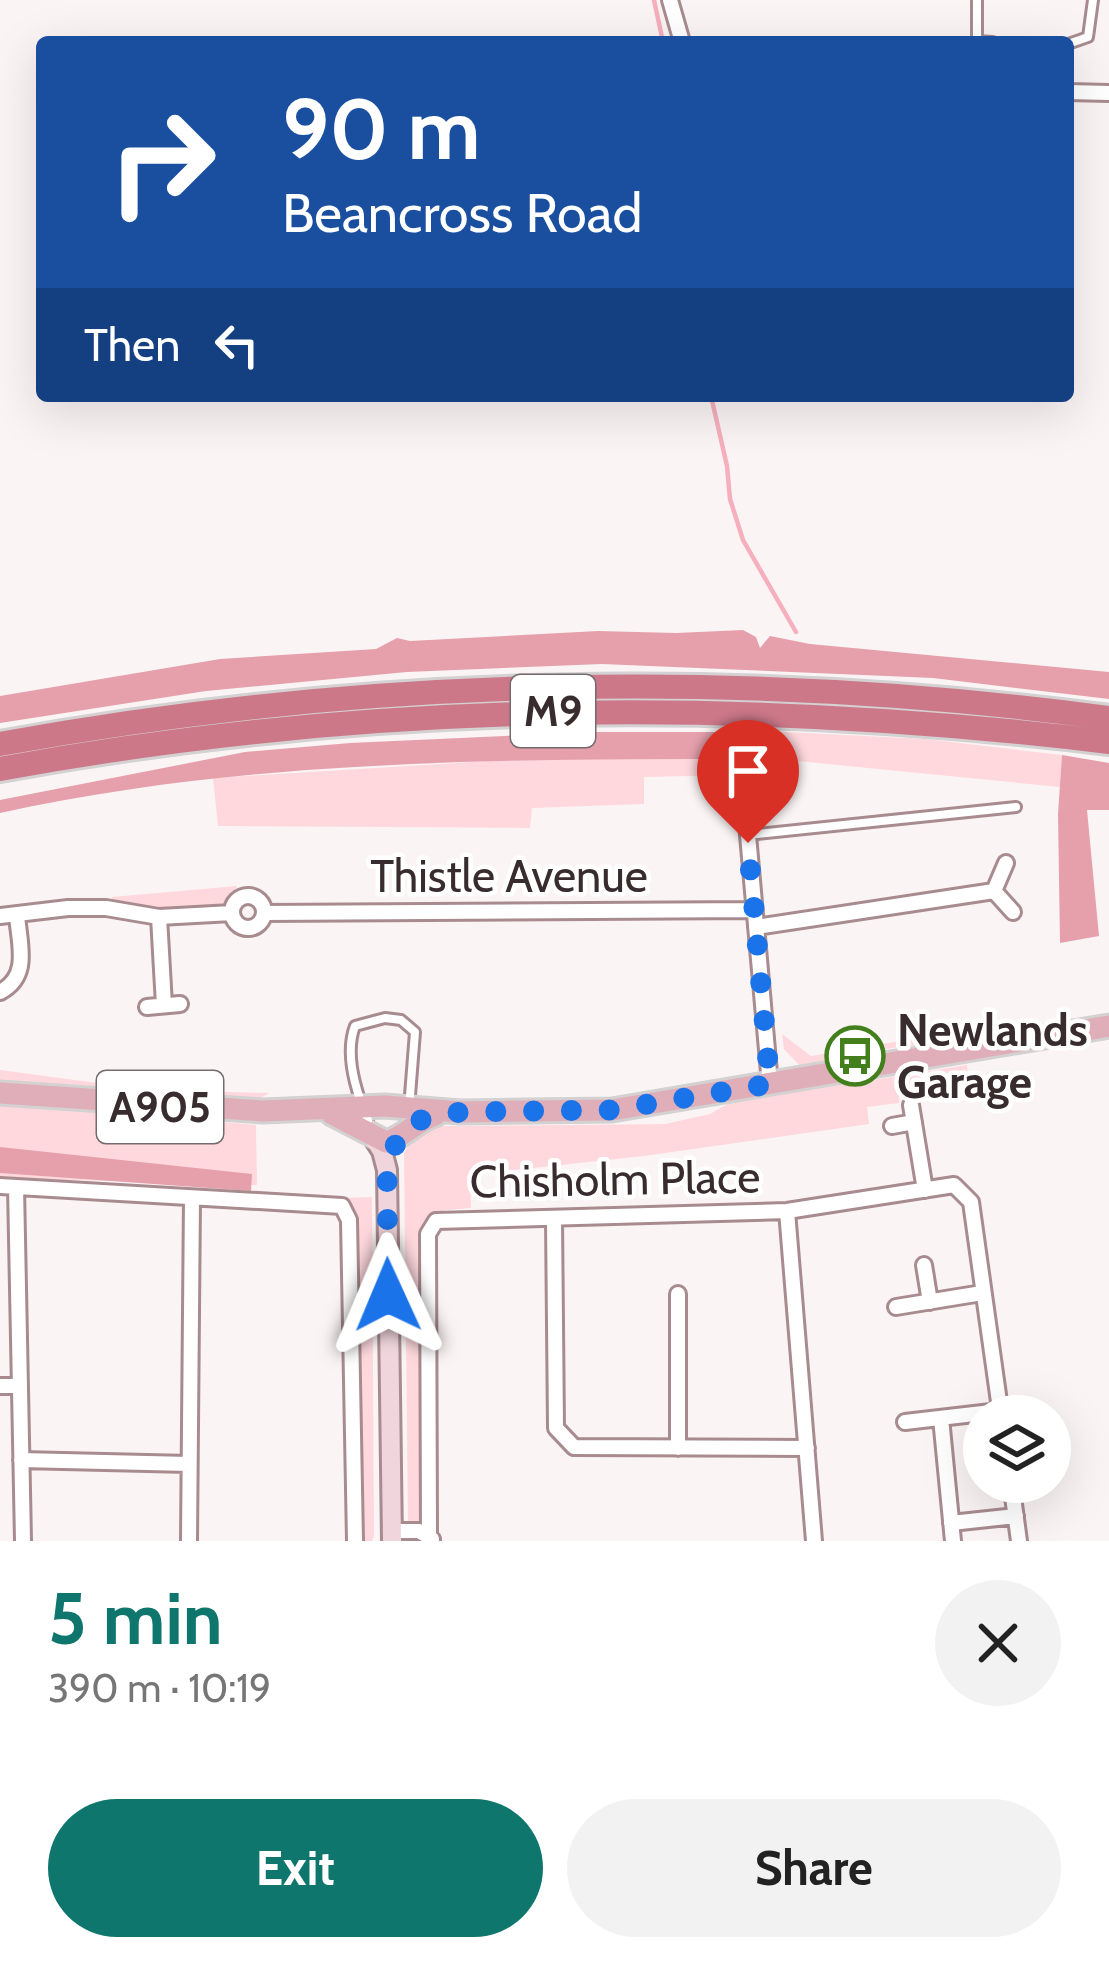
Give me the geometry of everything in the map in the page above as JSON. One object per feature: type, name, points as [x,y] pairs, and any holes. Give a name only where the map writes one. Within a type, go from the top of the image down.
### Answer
[{"type":"highway","name":"M9","points":[[0,744],[374,695],[594,686],[852,693],[1109,718]]},
{"type":"highway","name":"M9","points":[[0,769],[226,735],[468,714],[700,711],[844,716],[1109,742]]},
{"type":"highway","points":[[0,782],[226,735]]},
{"type":"main road","name":"A905","points":[[0,1094],[198,1110],[320,1111],[386,1122],[460,1112],[612,1110],[1109,1026]]},
{"type":"main road","points":[[386,1122],[392,1536]]},
{"type":"street","points":[[670,0],[680,36]]},
{"type":"street","points":[[1074,92],[1109,93]]},
{"type":"street","points":[[745,800],[770,1084]]},
{"type":"street","points":[[994,891],[1006,863]]},
{"type":"street","points":[[756,927],[994,891]]},
{"type":"street","points":[[994,891],[1013,912]]},
{"type":"street","name":"Thistle Avenue","points":[[246,896],[259,900],[264,913],[259,924],[248,928],[237,924],[232,913],[236,902],[246,896]]},
{"type":"street","name":"Thistle Avenue","points":[[0,992],[16,981],[22,968],[8,915],[106,908],[159,917],[232,913]]},
{"type":"street","name":"Thistle Avenue","points":[[264,913],[755,910]]},
{"type":"street","points":[[147,1006],[172,1005],[159,917]]},
{"type":"street","points":[[911,1105],[925,1190]]},
{"type":"street","points":[[892,1126],[914,1123]]},
{"type":"street","name":"Chisholm Place","points":[[392,1536],[431,1538],[430,1226],[446,1219],[787,1211],[954,1185],[971,1202],[982,1293]]},
{"type":"street","points":[[23,1541],[8,1186],[326,1202],[346,1211],[355,1541]]},
{"type":"street","points":[[189,1541],[192,1198]]},
{"type":"street","points":[[787,1211],[814,1541]]},
{"type":"street","points":[[554,1219],[556,1429],[574,1447],[807,1448]]},
{"type":"street","points":[[924,1265],[930,1302]]},
{"type":"street","points":[[896,1307],[982,1293],[997,1395]]},
{"type":"street","points":[[678,1294],[678,1448]]},
{"type":"street","points":[[0,1386],[20,1386]]},
{"type":"street","points":[[905,1422],[963,1416]]},
{"type":"street","points":[[940,1418],[953,1541]]},
{"type":"street","points":[[22,1460],[189,1464]]},
{"type":"street","points":[[1014,1503],[1019,1541]]},
{"type":"street","points":[[951,1522],[1016,1516]]},
{"type":"lane","points":[[977,0],[977,36]]},
{"type":"lane","points":[[1074,42],[1088,37],[1093,0]]},
{"type":"lane","points":[[747,836],[1016,807]]},
{"type":"lane","points":[[385,1018],[400,1020],[415,1032],[386,1122],[352,1066],[350,1040],[355,1027],[385,1018]]},
{"type":"shaded area","points":[[743,630],[756,637],[760,648],[770,636],[810,644],[1109,672],[1109,699],[933,678],[602,664],[407,672],[206,691],[0,723],[0,696],[220,659],[376,649],[397,638]]},
{"type":"shaded area","points":[[766,731],[925,739],[1062,755],[1060,787],[766,758]]},
{"type":"shaded area","points":[[591,732],[754,732],[753,759],[470,762],[281,772],[93,795],[0,813],[0,800],[245,752]]},
{"type":"shaded area","points":[[1062,755],[1109,763],[1109,810],[1087,810],[1099,936],[1060,943],[1058,814]]},
{"type":"shaded area","points":[[537,758],[753,759],[754,794],[739,794],[738,775],[644,777],[644,804],[532,808],[530,828],[218,826],[213,778]]},
{"type":"shaded area","points":[[237,886],[229,903],[169,908],[111,902],[112,897]]},
{"type":"shaded area","points":[[1007,1023],[1009,1030],[801,1067],[784,1049],[782,1034],[811,1056]]},
{"type":"shaded area","points":[[967,1065],[968,1076],[913,1084],[899,1091],[899,1103],[867,1107],[869,1124],[470,1175],[471,1208],[446,1210],[430,1218],[421,1241],[426,1515],[420,1524],[408,1523],[404,1153],[416,1138],[443,1126],[665,1124],[710,1114],[731,1102]]},
{"type":"shaded area","points":[[0,1070],[150,1090],[269,1093],[256,1101],[0,1085]]},
{"type":"shaded area","points":[[0,1103],[256,1125],[257,1185],[0,1178]]},
{"type":"shaded area","points":[[0,1147],[252,1174],[251,1191],[0,1173]]},
{"type":"shaded area","points":[[372,1197],[374,1536],[372,1541],[361,1541],[355,1218],[350,1205],[339,1198]]},
{"type":"waterway","points":[[654,0],[662,36]]},
{"type":"waterway","points":[[712,402],[730,499],[743,540],[796,632]]},
{"type":"place","name":"Newlands Garage","points":[[855,1056]]},
{"type":"route","points":[[388,1295],[387,1170],[398,1137],[416,1121],[460,1112],[612,1110],[770,1084],[748,843]]}]
